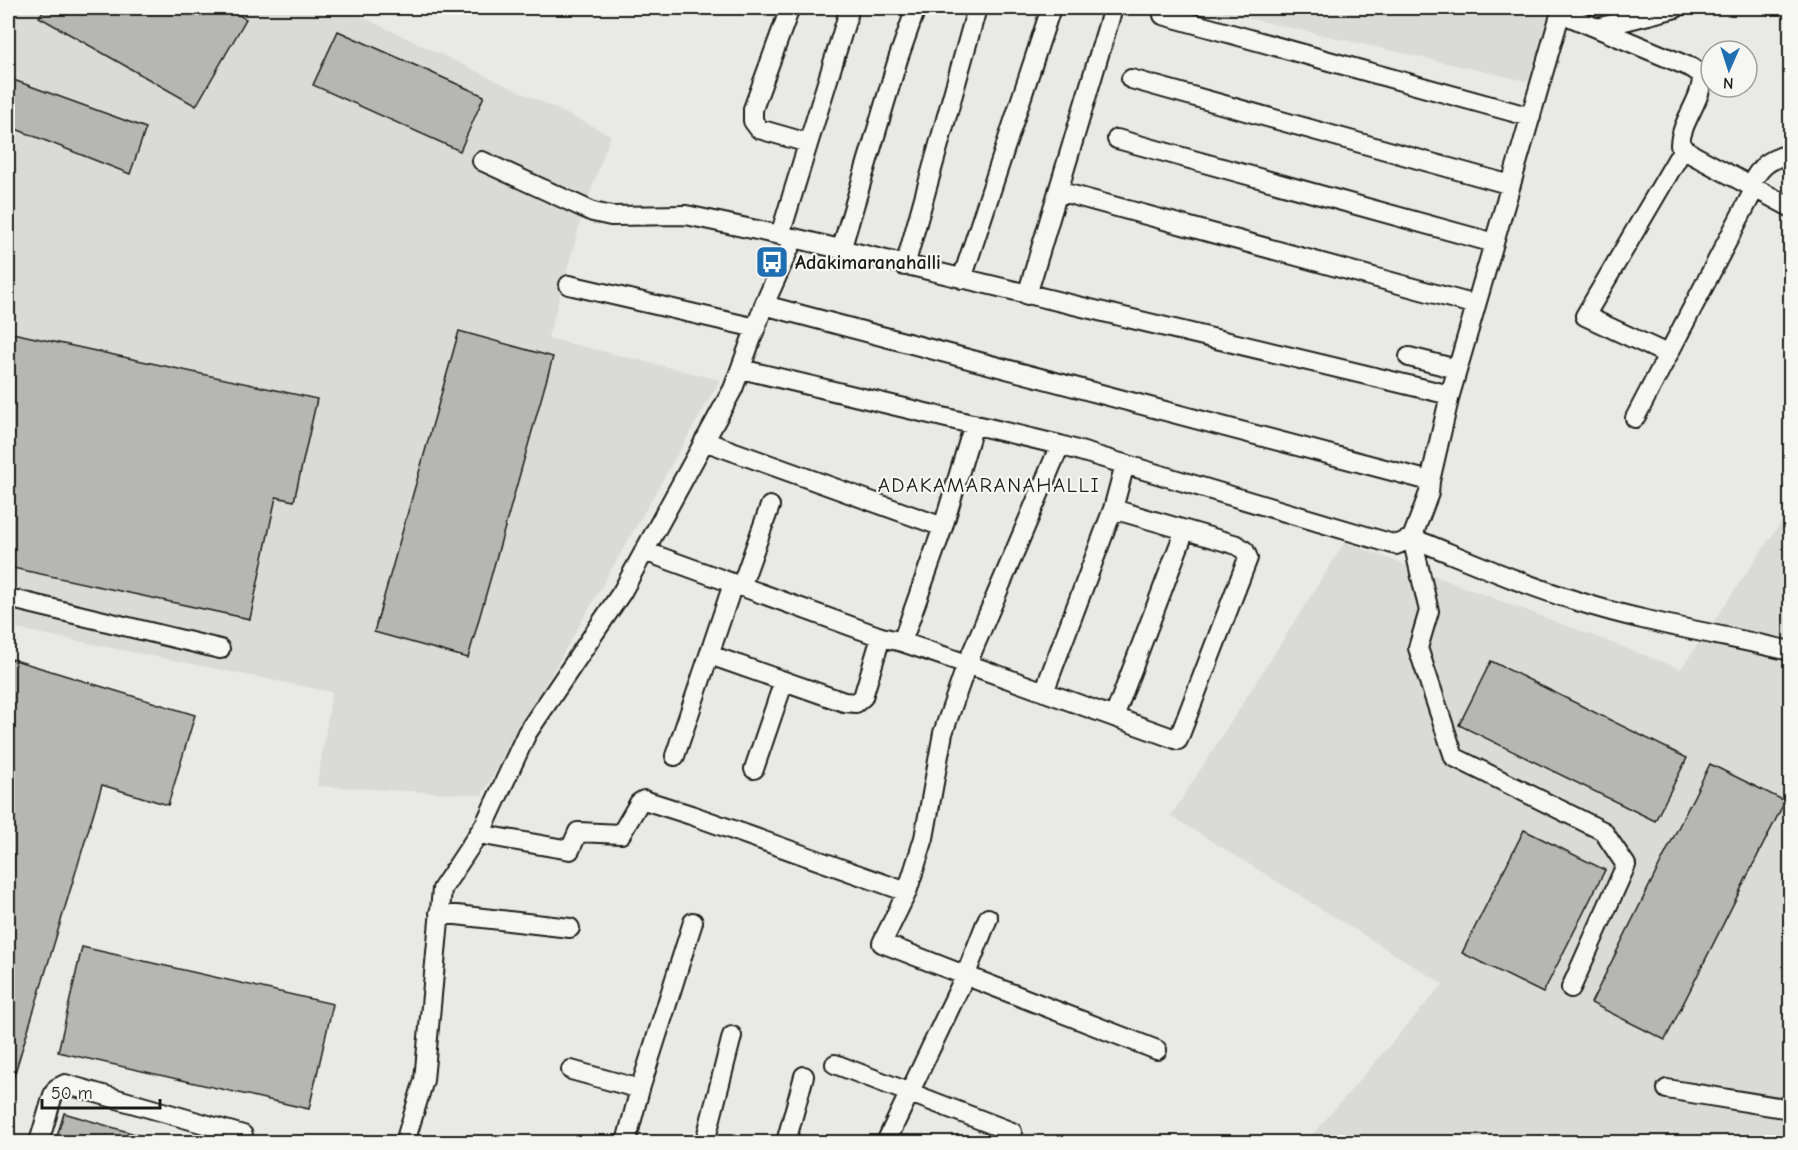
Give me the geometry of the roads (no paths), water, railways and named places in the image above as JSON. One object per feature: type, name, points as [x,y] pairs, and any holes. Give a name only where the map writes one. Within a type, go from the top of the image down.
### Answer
[{"type":"street","points":[[790,8],[753,109],[753,121],[759,129],[808,143]]},
{"type":"street","points":[[405,1143],[423,1080],[442,889],[485,824],[527,733],[622,592],[733,389],[787,236],[808,143],[850,8]]},
{"type":"street","points":[[842,250],[898,60],[916,8]]},
{"type":"street","points":[[905,266],[977,8]]},
{"type":"street","points":[[962,279],[1051,8]]},
{"type":"street","points":[[1027,295],[1113,8]]},
{"type":"street","points":[[1597,28],[1676,8]]},
{"type":"street","points":[[1571,988],[1626,865],[1603,831],[1454,757],[1418,648],[1429,611],[1412,538],[1429,493],[1457,369],[1561,10],[1597,28],[1692,68],[1702,75],[1702,85],[1680,135],[1680,145],[1683,149],[1791,207]]},
{"type":"street","points":[[1163,15],[1531,117]]},
{"type":"street","points":[[1131,79],[1511,185]]},
{"type":"street","points":[[1117,139],[1494,243]]},
{"type":"street","points":[[1667,354],[1585,316],[1683,149]]},
{"type":"street","points":[[1635,418],[1752,187],[1758,170],[1769,161],[1791,154]]},
{"type":"street","points":[[482,161],[593,212],[611,216],[686,215],[787,236],[1450,395]]},
{"type":"street","points":[[1058,190],[1476,305]]},
{"type":"street","points":[[569,285],[756,328]]},
{"type":"street","points":[[764,305],[1430,481]]},
{"type":"street","points":[[1409,357],[1457,369]]},
{"type":"street","points":[[741,369],[1060,445],[1396,545],[1412,538],[1503,575],[1579,602],[1649,622],[1791,651]]},
{"type":"street","points":[[902,642],[943,527],[975,424]]},
{"type":"street","points":[[704,441],[943,527]]},
{"type":"street","points":[[1060,445],[967,664],[943,733],[924,838],[907,892],[882,943],[1157,1050]]},
{"type":"street","points":[[1044,692],[1113,509],[1125,464]]},
{"type":"street","points":[[675,756],[710,655],[770,506]]},
{"type":"street","points":[[644,550],[881,637],[967,664],[1178,740],[1248,558],[1245,551],[1237,545],[1113,509]]},
{"type":"street","points":[[1114,717],[1185,530]]},
{"type":"street","points":[[8,598],[220,650]]},
{"type":"street","points":[[710,655],[843,702],[856,703],[863,697],[881,637]]},
{"type":"street","points":[[754,769],[784,681]]},
{"type":"street","points":[[478,834],[570,850],[578,832],[621,834],[639,803],[644,800],[907,892]]},
{"type":"street","points":[[439,913],[570,928]]},
{"type":"street","points":[[886,1143],[966,974],[988,918]]},
{"type":"street","points":[[626,1143],[640,1089],[693,922]]},
{"type":"street","points":[[705,1143],[732,1036]]},
{"type":"street","points":[[835,1064],[1012,1132]]},
{"type":"street","points":[[571,1070],[640,1089]]},
{"type":"street","points":[[786,1143],[804,1076]]},
{"type":"street","points":[[39,1143],[53,1095],[57,1088],[65,1084],[243,1134]]},
{"type":"street","points":[[1667,1089],[1791,1109]]},
{"type":"place","name":"Adakimaranahalli","points":[[772,262]]},
{"type":"district","name":"ADAKAMARANAHALLI","points":[[989,485]]}]
